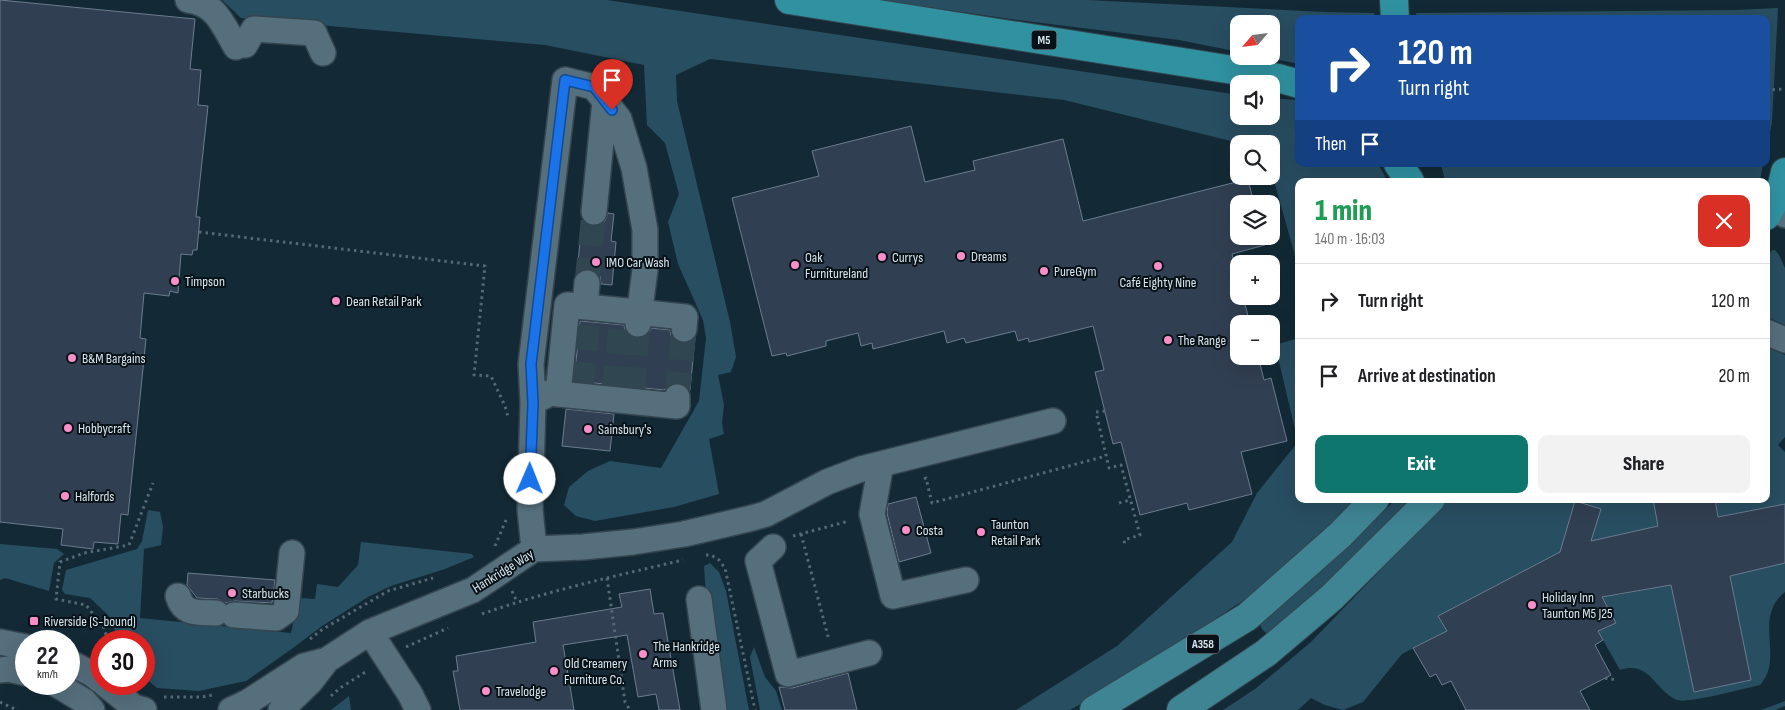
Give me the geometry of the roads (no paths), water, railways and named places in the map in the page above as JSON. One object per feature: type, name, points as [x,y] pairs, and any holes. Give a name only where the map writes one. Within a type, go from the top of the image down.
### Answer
[{"type":"highway","name":"M5","points":[[789,0],[1233,70],[1295,83]]},
{"type":"highway","points":[[1394,0],[1395,15]]},
{"type":"highway","points":[[1400,167],[1408,178]]},
{"type":"highway","points":[[1770,211],[1784,192]]},
{"type":"main road","name":"A358","points":[[1094,710],[1247,617],[1340,535],[1371,503]]},
{"type":"main road","points":[[1181,710],[1266,653],[1331,598],[1427,503]]},
{"type":"street","points":[[188,0],[205,4],[216,14],[240,46],[254,29],[314,33],[322,53]]},
{"type":"street","points":[[533,403],[550,393],[615,395],[567,305],[622,315],[645,270],[645,230],[634,168],[619,119],[594,87],[565,80],[531,364],[533,403],[530,509],[534,549]]},
{"type":"street","points":[[594,212],[605,102]]},
{"type":"street","points":[[1770,334],[1785,340]]},
{"type":"street","name":"Hankridge Way","points":[[225,702],[248,702],[304,666],[327,660],[370,632],[473,590],[534,549],[583,548],[633,542],[684,534],[752,518],[766,514],[827,482],[861,469],[1053,421]]},
{"type":"street","points":[[881,464],[872,514],[893,596],[966,580]]},
{"type":"street","points":[[773,547],[758,562],[788,674],[870,653]]},
{"type":"street","points":[[178,596],[181,606],[187,611],[276,618],[286,611],[292,553]]},
{"type":"street","points":[[699,599],[714,710]]},
{"type":"street","points":[[370,632],[388,658],[418,710]]},
{"type":"street","points":[[0,642],[15,644]]},
{"type":"street","name":"Hankridge Way","points":[[281,710],[310,682],[327,660]]},
{"type":"street","points":[[0,670],[15,670]]},
{"type":"street","points":[[74,695],[84,701],[92,710]]},
{"type":"street","points":[[118,695],[134,707],[152,703]]},
{"type":"tunnel","points":[[587,283],[594,212]]},
{"type":"tunnel","points":[[581,387],[588,319]]},
{"type":"tunnel","points":[[614,391],[621,323]]},
{"type":"tunnel","points":[[632,392],[638,324]]},
{"type":"tunnel","points":[[677,397],[684,329]]},
{"type":"place","name":"Dreams","points":[[961,256]]},
{"type":"place","name":"Currys","points":[[882,257]]},
{"type":"place","name":"IMO Car Wash","points":[[596,262]]},
{"type":"place","name":"Oak Furnitureland","points":[[795,265]]},
{"type":"place","name":"Café Eighty Nine","points":[[1158,266]]},
{"type":"place","name":"PureGym","points":[[1044,271]]},
{"type":"place","name":"Timpson","points":[[175,281]]},
{"type":"place","name":"Dean Retail Park","points":[[336,301]]},
{"type":"place","name":"The Range","points":[[1168,340]]},
{"type":"place","name":"B&M Bargains","points":[[72,358]]},
{"type":"place","name":"Hobbycraft","points":[[68,428]]},
{"type":"place","name":"Sainsbury's","points":[[588,429]]},
{"type":"place","name":"Halfords","points":[[65,496]]},
{"type":"place","name":"Costa","points":[[906,530]]},
{"type":"place","name":"Taunton Retail Park","points":[[981,532]]},
{"type":"place","name":"Starbucks","points":[[232,593]]},
{"type":"place","name":"Holiday Inn Taunton M5 J25","points":[[1532,605]]},
{"type":"place","name":"Riverside (S-bound)","points":[[34,621]]},
{"type":"place","name":"The Hankridge Arms","points":[[643,654]]},
{"type":"place","name":"Old Creamery Furniture Co.","points":[[554,671]]},
{"type":"place","name":"Travelodge","points":[[486,691]]}]
